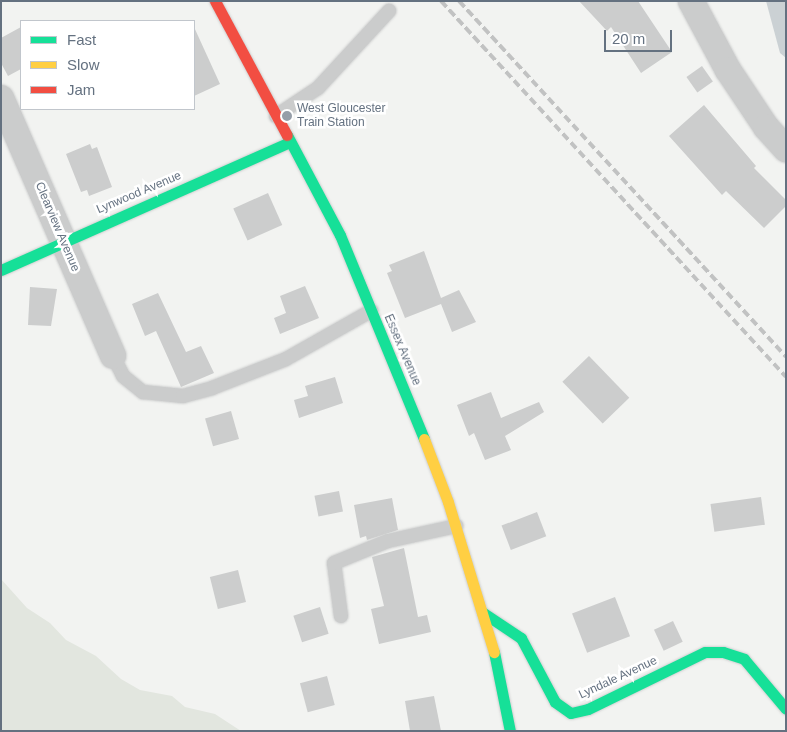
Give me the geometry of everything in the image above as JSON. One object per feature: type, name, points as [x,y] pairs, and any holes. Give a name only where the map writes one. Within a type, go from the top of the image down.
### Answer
[{"type":"street","name":"Essex Avenue","points":[[215,1],[288,142],[340,235],[371,311],[456,526],[490,634],[510,731]]},
{"type":"street","points":[[691,1],[728,70],[766,127],[786,149]]},
{"type":"street","name":"Clearview Avenue","points":[[1,98],[113,356]]},
{"type":"street","name":"Lynwood Avenue","points":[[1,270],[64,240],[288,142]]},
{"type":"street","name":"Lyndale Avenue","points":[[482,612],[521,638],[556,702],[572,713],[588,709],[705,652],[723,652],[744,659],[786,709]]},
{"type":"lane","points":[[276,116],[318,88],[389,11]]},
{"type":"lane","points":[[113,356],[123,376],[143,392],[183,396],[212,388],[286,359],[371,311]]},
{"type":"lane","points":[[340,616],[334,563],[388,541],[456,526]]},
{"type":"shaded area","points":[[766,1],[786,1],[786,58],[780,53]]},
{"type":"shaded area","points":[[1,579],[27,608],[50,623],[66,640],[96,656],[121,679],[140,690],[172,696],[185,707],[215,714],[241,731],[1,731]]},
{"type":"building","points":[[579,1],[638,1],[672,52],[641,73],[611,27],[607,31]]},
{"type":"building","points":[[20,28],[20,70],[8,76],[1,63],[1,38]]},
{"type":"building","points":[[195,29],[220,84],[195,96]]},
{"type":"building","points":[[702,66],[713,82],[697,92],[686,77]]},
{"type":"building","points":[[704,105],[756,166],[754,168],[786,200],[786,206],[764,228],[726,191],[722,195],[669,136]]},
{"type":"building","points":[[90,144],[92,149],[97,147],[112,187],[89,196],[87,190],[81,192],[66,154]]},
{"type":"building","points":[[268,193],[282,225],[248,240],[233,208]]},
{"type":"building","points":[[424,251],[441,298],[459,290],[476,322],[452,332],[441,304],[405,318],[387,273],[392,271],[389,265]]},
{"type":"building","points":[[305,286],[319,318],[280,334],[274,318],[286,313],[280,296]]},
{"type":"building","points":[[30,287],[57,289],[51,326],[28,325]]},
{"type":"building","points":[[158,293],[186,352],[201,346],[214,373],[181,387],[156,331],[145,336],[132,304]]},
{"type":"building","points":[[589,356],[629,398],[603,423],[562,382]]},
{"type":"building","points":[[335,377],[343,403],[299,418],[294,400],[308,396],[305,386]]},
{"type":"building","points":[[491,392],[501,418],[539,402],[544,412],[505,436],[511,450],[485,460],[474,433],[469,436],[457,405]]},
{"type":"building","points":[[231,411],[239,439],[213,446],[205,418]]},
{"type":"building","points":[[339,491],[343,512],[318,516],[314,496]]},
{"type":"building","points":[[761,497],[765,525],[714,532],[710,504]]},
{"type":"building","points":[[392,498],[398,530],[367,540],[366,536],[360,538],[354,505]]},
{"type":"building","points":[[537,512],[546,536],[511,550],[502,526]]},
{"type":"building","points":[[404,548],[418,617],[427,615],[431,632],[379,644],[371,609],[384,606],[372,557]]},
{"type":"building","points":[[238,570],[246,602],[218,609],[210,577]]},
{"type":"building","points":[[615,597],[630,636],[587,653],[572,613]]},
{"type":"building","points":[[320,607],[329,634],[302,642],[293,616]]},
{"type":"building","points":[[673,621],[683,642],[664,651],[654,630]]},
{"type":"building","points":[[327,676],[335,705],[308,712],[300,683]]},
{"type":"building","points":[[434,696],[441,731],[410,731],[405,701]]},
{"type":"railway","points":[[441,1],[786,377]]},
{"type":"railway","points":[[459,1],[786,357]]},
{"type":"traffic: fast","points":[[287,135],[340,235],[424,439]]},
{"type":"traffic: fast","points":[[1,270],[288,143]]},
{"type":"traffic: fast","points":[[482,612],[521,638],[555,702],[571,713],[588,709],[705,652],[723,652],[744,659],[786,709]]},
{"type":"traffic: fast","points":[[494,652],[510,731]]},
{"type":"traffic: slow","points":[[424,439],[448,502],[494,652]]},
{"type":"traffic: jam","points":[[215,1],[287,135]]},
{"type":"place","name":"West Gloucester Train Station","points":[[287,116]]}]
